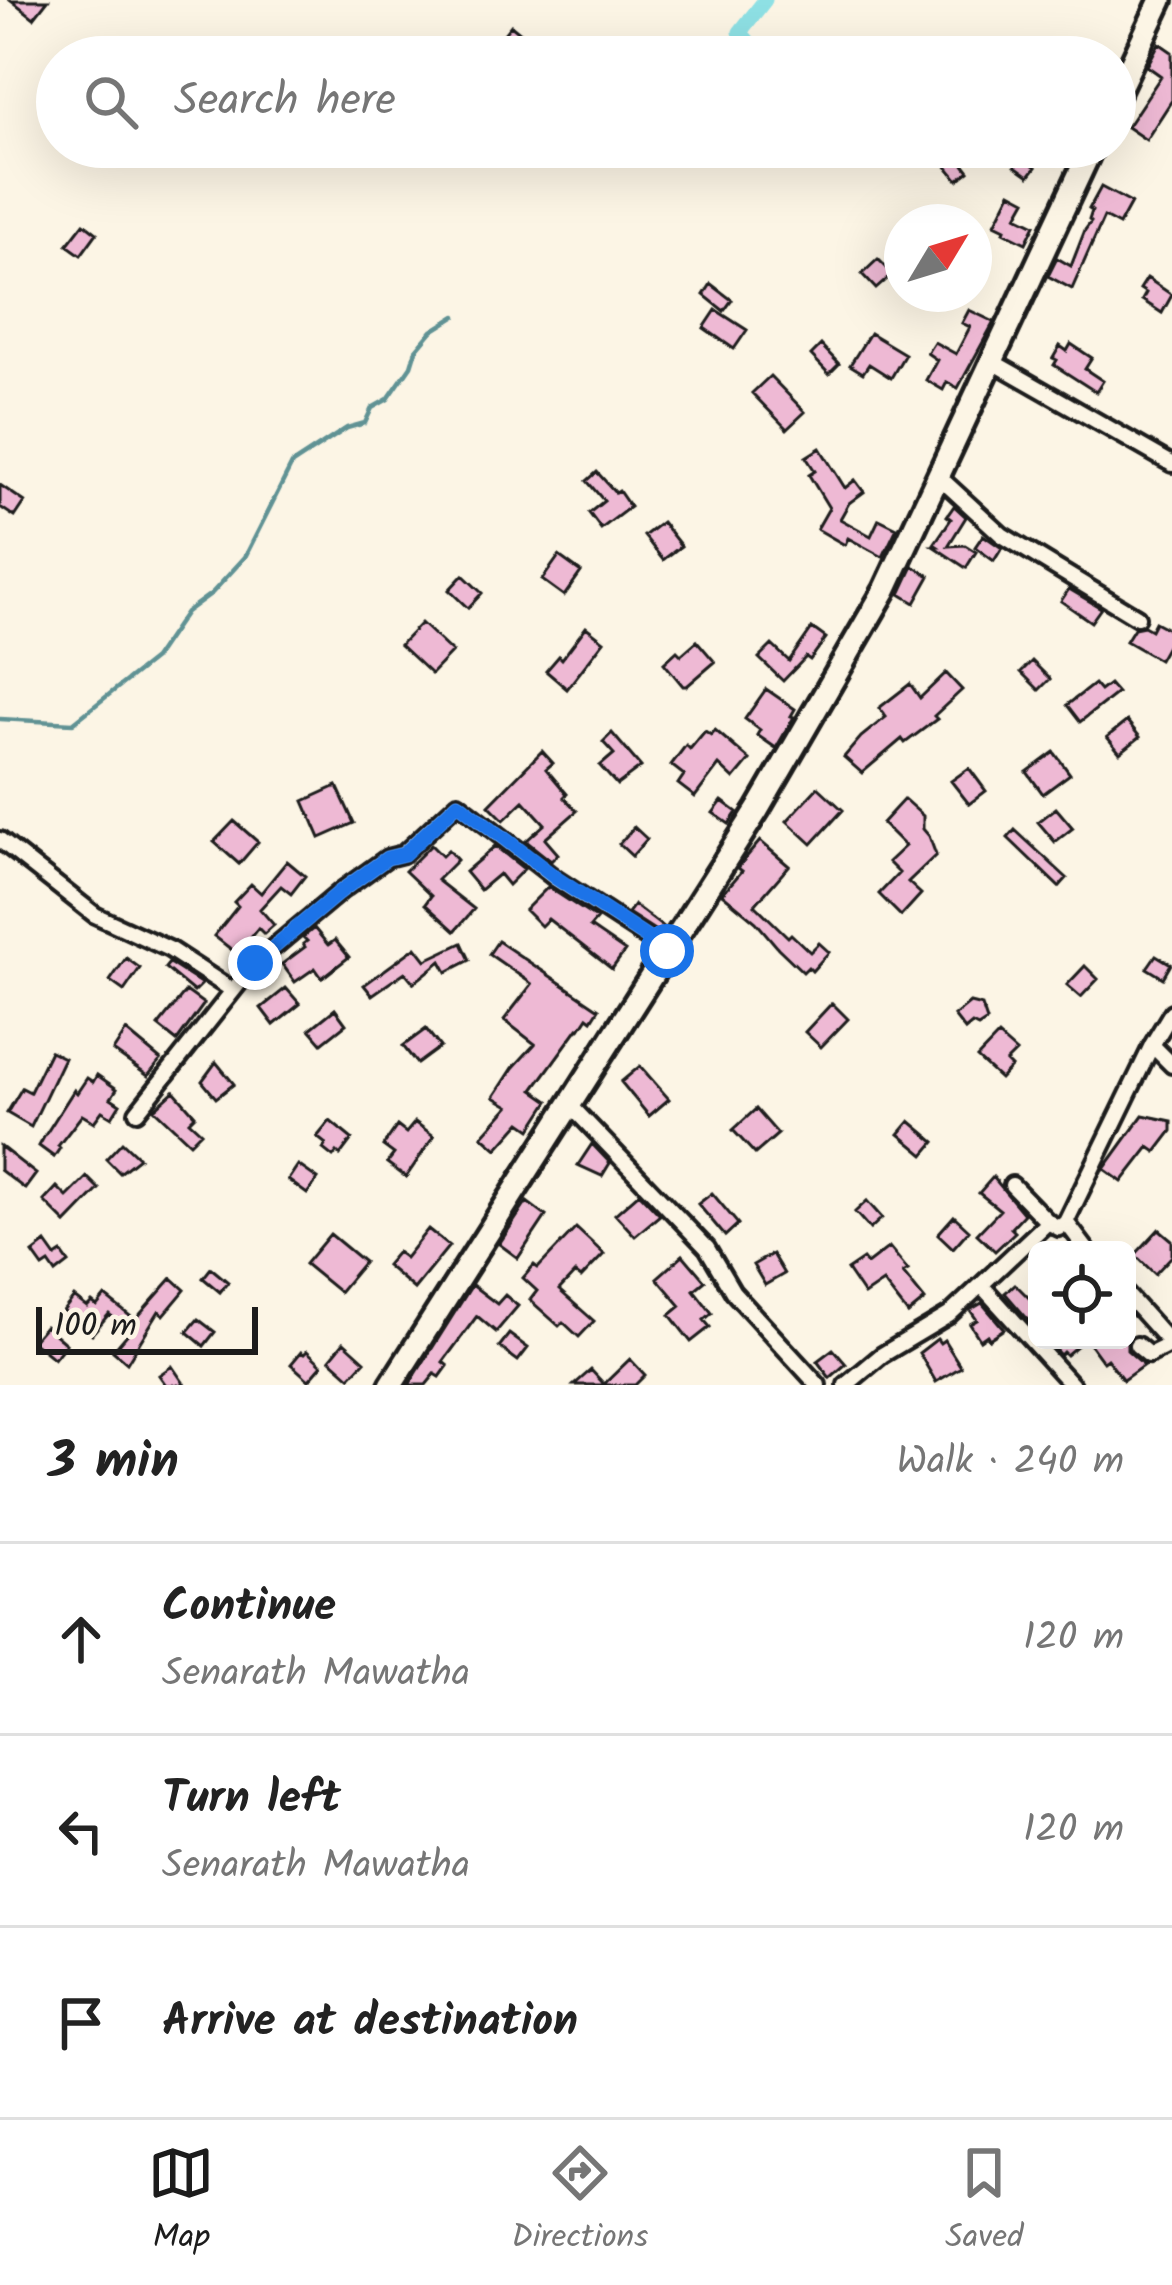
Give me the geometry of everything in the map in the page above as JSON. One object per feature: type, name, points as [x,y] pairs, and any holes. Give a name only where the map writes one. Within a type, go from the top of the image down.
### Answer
[{"type":"main road","points":[[1136,53],[1161,0]]},
{"type":"main road","points":[[391,1385],[758,808],[885,590],[1082,168]]},
{"type":"street","points":[[993,362],[1172,464]]},
{"type":"street","points":[[939,477],[1002,535],[1137,617]]},
{"type":"street","points":[[137,1112],[255,963],[341,891],[387,858],[404,854],[458,803],[556,878],[667,951]]},
{"type":"street","points":[[0,840],[95,915],[169,949],[232,990]]},
{"type":"street","points":[[1012,1185],[1048,1222],[1059,1228],[1066,1222],[1172,1012]]},
{"type":"street","points":[[1152,1045],[1172,1065]]},
{"type":"street","points":[[569,1105],[707,1248],[733,1292],[818,1385]]},
{"type":"street","points":[[846,1385],[882,1354],[949,1315],[1048,1222]]},
{"type":"street","points":[[1066,1222],[1080,1241]]},
{"type":"street","points":[[982,1286],[1072,1385]]},
{"type":"street","points":[[1136,1305],[1172,1345],[1149,1354],[1137,1345]]},
{"type":"building","points":[[11,0],[48,0],[34,18]]},
{"type":"building","points":[[511,25],[524,36],[502,36]]},
{"type":"building","points":[[1159,43],[1172,52],[1172,100],[1146,140],[1136,133],[1136,114],[1161,76],[1147,66]]},
{"type":"building","points":[[948,168],[967,168],[969,171],[958,180]]},
{"type":"building","points":[[1101,187],[1131,203],[1119,225],[1104,217],[1072,289],[1048,276],[1057,258],[1071,266]]},
{"type":"building","points":[[1011,192],[1026,200],[1017,216],[1035,225],[1026,243],[995,224]]},
{"type":"building","points":[[84,223],[97,233],[81,255],[67,245]]},
{"type":"building","points":[[878,259],[884,265],[884,282],[876,289],[862,274]]},
{"type":"building","points":[[1147,278],[1172,295],[1162,313],[1142,300],[1146,293],[1140,289]]},
{"type":"building","points":[[711,284],[732,300],[724,311],[704,295]]},
{"type":"building","points":[[716,310],[747,330],[734,349],[704,328]]},
{"type":"building","points":[[968,312],[994,322],[958,388],[947,382],[943,390],[926,380],[937,360],[927,353],[934,342],[956,354],[970,327],[962,323]]},
{"type":"building","points":[[870,333],[905,354],[891,378],[869,364],[863,373],[850,365]]},
{"type":"building","points":[[1071,344],[1092,358],[1085,369],[1103,381],[1096,392],[1054,365],[1060,346],[1067,351]]},
{"type":"building","points":[[821,345],[839,364],[829,374],[811,355]]},
{"type":"building","points":[[770,376],[805,412],[787,429],[752,393]]},
{"type":"building","points":[[820,448],[845,488],[855,480],[864,492],[849,503],[840,519],[871,536],[879,519],[897,528],[883,557],[848,538],[845,545],[817,529],[829,508],[809,475],[815,471],[806,457]]},
{"type":"building","points":[[597,472],[630,507],[601,529],[589,513],[604,501],[587,481]]},
{"type":"building","points":[[0,485],[25,502],[15,517],[0,507]]},
{"type":"building","points":[[954,506],[966,517],[948,546],[965,545],[976,552],[966,568],[933,546]]},
{"type":"building","points":[[662,522],[681,546],[663,560],[644,536]]},
{"type":"building","points":[[983,535],[1002,548],[994,561],[975,547]]},
{"type":"building","points":[[559,556],[581,572],[564,596],[542,580]]},
{"type":"building","points":[[913,566],[930,576],[915,603],[900,594]]},
{"type":"building","points":[[463,575],[482,593],[468,608],[449,590]]},
{"type":"building","points":[[1069,589],[1101,608],[1091,622],[1061,601]]},
{"type":"building","points":[[1155,622],[1172,631],[1159,660],[1126,641],[1134,628],[1151,630]]},
{"type":"building","points":[[421,623],[452,652],[431,674],[400,645]]},
{"type":"building","points":[[586,627],[604,641],[567,689],[546,671],[559,656],[562,659]]},
{"type":"building","points":[[812,628],[826,638],[810,660],[806,657],[783,681],[759,658],[772,645],[789,661]]},
{"type":"building","points":[[697,641],[715,662],[683,686],[664,663]]},
{"type":"building","points":[[1032,661],[1050,679],[1039,690],[1021,672]]},
{"type":"building","points":[[946,673],[962,690],[934,716],[937,719],[905,743],[902,739],[862,773],[844,757],[886,717],[879,708],[910,684],[920,698]]},
{"type":"building","points":[[1094,684],[1100,691],[1109,684],[1117,693],[1080,722],[1067,705]]},
{"type":"building","points":[[766,689],[795,709],[776,748],[745,719]]},
{"type":"building","points":[[1127,721],[1140,737],[1120,753],[1107,737]]},
{"type":"building","points":[[715,730],[750,760],[734,779],[719,765],[695,797],[678,784],[684,775],[671,765],[686,745],[690,749],[705,731],[711,735]]},
{"type":"building","points":[[612,733],[641,767],[617,785],[600,766],[614,754],[603,742]]},
{"type":"building","points":[[542,751],[553,763],[546,769],[577,811],[545,839],[558,854],[551,861],[526,841],[545,824],[524,801],[504,820],[489,805]]},
{"type":"building","points":[[1054,752],[1070,774],[1043,794],[1027,772]]},
{"type":"building","points":[[969,768],[986,791],[969,804],[951,781]]},
{"type":"building","points":[[337,786],[354,823],[320,838],[304,801]]},
{"type":"building","points":[[818,787],[843,810],[812,844],[787,821]]},
{"type":"building","points":[[904,799],[923,816],[923,829],[936,855],[908,882],[921,894],[901,916],[879,894],[899,873],[888,862],[905,846],[882,823]]},
{"type":"building","points":[[722,801],[737,812],[729,824],[713,813]]},
{"type":"building","points":[[1056,808],[1073,828],[1055,842],[1038,822]]},
{"type":"building","points":[[234,821],[258,842],[239,864],[214,842]]},
{"type":"building","points":[[634,827],[647,839],[632,856],[619,844]]},
{"type":"building","points":[[1015,830],[1067,878],[1059,887],[1008,838]]},
{"type":"building","points":[[760,841],[789,866],[755,905],[810,952],[819,943],[829,952],[812,971],[808,967],[803,972],[722,894]]},
{"type":"building","points":[[431,845],[442,856],[448,850],[457,860],[437,880],[474,909],[455,931],[425,904],[431,896],[405,871]]},
{"type":"building","points":[[495,846],[524,869],[508,885],[499,874],[480,890],[465,872]]},
{"type":"building","points":[[287,861],[305,876],[291,894],[281,886],[260,909],[274,925],[264,934],[258,928],[237,954],[214,936],[251,884],[261,893]]},
{"type":"building","points":[[548,887],[597,919],[590,927],[625,951],[612,969],[548,919],[541,926],[525,910]]},
{"type":"building","points":[[634,905],[663,927],[659,933],[628,913]]},
{"type":"building","points":[[314,928],[328,945],[335,940],[349,957],[322,978],[315,968],[295,982],[282,964],[305,947],[303,937]]},
{"type":"building","points":[[498,941],[599,1009],[578,1028],[533,1090],[549,1101],[531,1129],[521,1122],[497,1149],[482,1136],[509,1106],[494,1097],[535,1044],[504,1020],[532,984],[489,954]]},
{"type":"building","points":[[462,943],[470,960],[447,972],[441,961],[414,983],[405,972],[372,995],[364,985],[416,947],[426,960]]},
{"type":"building","points":[[1156,955],[1171,964],[1163,978],[1147,968]]},
{"type":"building","points":[[126,958],[140,968],[124,991],[110,981]]},
{"type":"building","points":[[169,963],[202,984],[194,992],[165,968]]},
{"type":"building","points":[[1085,966],[1098,979],[1081,997],[1067,985]]},
{"type":"building","points":[[286,988],[300,1004],[274,1025],[261,1008]]},
{"type":"building","points":[[186,991],[204,1004],[177,1041],[158,1026]]},
{"type":"building","points":[[832,1003],[848,1019],[821,1047],[805,1032]]},
{"type":"building","points":[[970,1003],[982,1006],[987,1021],[965,1030],[954,1016]]},
{"type":"building","points":[[335,1009],[346,1024],[322,1043],[310,1029]]},
{"type":"building","points":[[426,1029],[440,1047],[417,1064],[403,1046]]},
{"type":"building","points":[[126,1031],[161,1060],[148,1076],[113,1051]]},
{"type":"building","points":[[998,1036],[1016,1052],[1000,1079],[977,1058]]},
{"type":"building","points":[[50,1051],[64,1058],[31,1127],[7,1113],[22,1088],[30,1092]]},
{"type":"building","points":[[216,1062],[234,1084],[216,1098],[202,1081]]},
{"type":"building","points":[[640,1066],[669,1099],[649,1116],[621,1082]]},
{"type":"building","points":[[97,1075],[117,1089],[111,1098],[120,1104],[112,1117],[102,1111],[94,1122],[82,1115],[54,1157],[39,1146],[74,1090],[77,1093],[87,1078],[93,1082]]},
{"type":"building","points":[[174,1091],[195,1115],[189,1121],[201,1132],[190,1143],[154,1109]]},
{"type":"building","points":[[756,1109],[778,1134],[755,1154],[733,1130]]},
{"type":"building","points":[[1143,1115],[1172,1121],[1172,1131],[1156,1152],[1149,1147],[1122,1182],[1104,1169]]},
{"type":"building","points":[[330,1121],[352,1139],[333,1157],[317,1137]]},
{"type":"building","points":[[910,1121],[935,1142],[924,1155],[899,1134]]},
{"type":"building","points":[[415,1122],[434,1136],[406,1177],[387,1163],[394,1154],[383,1146],[397,1126],[406,1133]]},
{"type":"building","points":[[122,1142],[139,1158],[120,1173],[106,1159]]},
{"type":"building","points":[[592,1144],[610,1163],[602,1176],[578,1165]]},
{"type":"building","points":[[0,1146],[36,1174],[25,1189],[0,1170]]},
{"type":"building","points":[[298,1165],[318,1179],[307,1194],[288,1180]]},
{"type":"building","points":[[87,1177],[99,1189],[66,1223],[44,1201],[57,1187],[67,1197]]},
{"type":"building","points":[[993,1177],[1024,1214],[1011,1228],[1015,1232],[995,1251],[977,1234],[1000,1210],[979,1193]]},
{"type":"building","points":[[639,1193],[660,1215],[635,1236],[615,1214]]},
{"type":"building","points":[[712,1193],[738,1224],[725,1236],[698,1204]]},
{"type":"building","points":[[867,1201],[882,1218],[870,1229],[855,1212]]},
{"type":"building","points":[[527,1202],[546,1216],[518,1258],[499,1244]]},
{"type":"building","points":[[954,1216],[969,1230],[953,1248],[938,1234]]},
{"type":"building","points":[[576,1228],[604,1254],[581,1278],[575,1273],[559,1290],[594,1321],[579,1337],[530,1300],[537,1291],[523,1278]]},
{"type":"building","points":[[428,1229],[449,1246],[414,1289],[386,1265],[397,1252],[405,1258]]},
{"type":"building","points":[[1159,1229],[1172,1240],[1172,1256],[1155,1274],[1136,1254]]},
{"type":"building","points":[[330,1234],[364,1262],[339,1292],[305,1264]]},
{"type":"building","points":[[46,1243],[56,1257],[62,1253],[69,1263],[56,1273],[49,1263],[43,1267],[33,1253]]},
{"type":"building","points":[[889,1247],[925,1300],[908,1314],[883,1282],[864,1295],[847,1270],[863,1259],[867,1264]]},
{"type":"building","points":[[772,1254],[784,1274],[765,1285],[753,1265]]},
{"type":"building","points":[[683,1255],[705,1281],[694,1290],[712,1313],[704,1320],[710,1327],[691,1342],[670,1315],[681,1306],[657,1278]]},
{"type":"building","points":[[211,1268],[228,1282],[220,1292],[203,1278]]},
{"type":"building","points":[[172,1278],[185,1290],[164,1315],[159,1311],[127,1363],[113,1351],[130,1331],[109,1314],[92,1334],[63,1311],[74,1297],[87,1307],[92,1302],[97,1306],[105,1296],[135,1320]]},
{"type":"building","points":[[1015,1284],[1028,1297],[1028,1320],[1005,1293]]},
{"type":"building","points":[[472,1285],[497,1304],[505,1295],[518,1306],[496,1332],[477,1316],[443,1362],[448,1366],[440,1377],[435,1374],[426,1385],[409,1385]]},
{"type":"building","points":[[982,1303],[1004,1329],[980,1340],[970,1324],[977,1320],[970,1310]]},
{"type":"building","points":[[198,1319],[215,1332],[204,1346],[187,1332]]},
{"type":"building","points":[[45,1326],[66,1344],[54,1359],[32,1341]]},
{"type":"building","points":[[509,1334],[528,1348],[518,1361],[499,1347]]},
{"type":"building","points":[[937,1339],[944,1340],[961,1367],[936,1382],[919,1353]]},
{"type":"building","points":[[344,1342],[365,1361],[350,1377],[330,1359]]},
{"type":"building","points":[[833,1349],[846,1364],[830,1378],[817,1361]]},
{"type":"building","points":[[1094,1349],[1127,1349],[1144,1365],[1123,1380],[1107,1359],[1103,1362]]},
{"type":"building","points":[[307,1351],[322,1365],[309,1380],[291,1364]]},
{"type":"building","points":[[630,1359],[645,1375],[635,1385],[574,1385],[591,1370],[604,1384]]},
{"type":"building","points":[[172,1366],[185,1385],[166,1385],[159,1375]]},
{"type":"waterway","points":[[744,36],[740,32],[765,0]]},
{"type":"waterway","points":[[0,719],[73,723],[154,659],[186,612],[212,593],[245,557],[292,464],[347,428],[365,423],[372,408],[388,399],[432,331],[456,316]]},
{"type":"route","points":[[255,963],[341,891],[387,858],[404,854],[458,803],[556,878],[667,951]]}]
